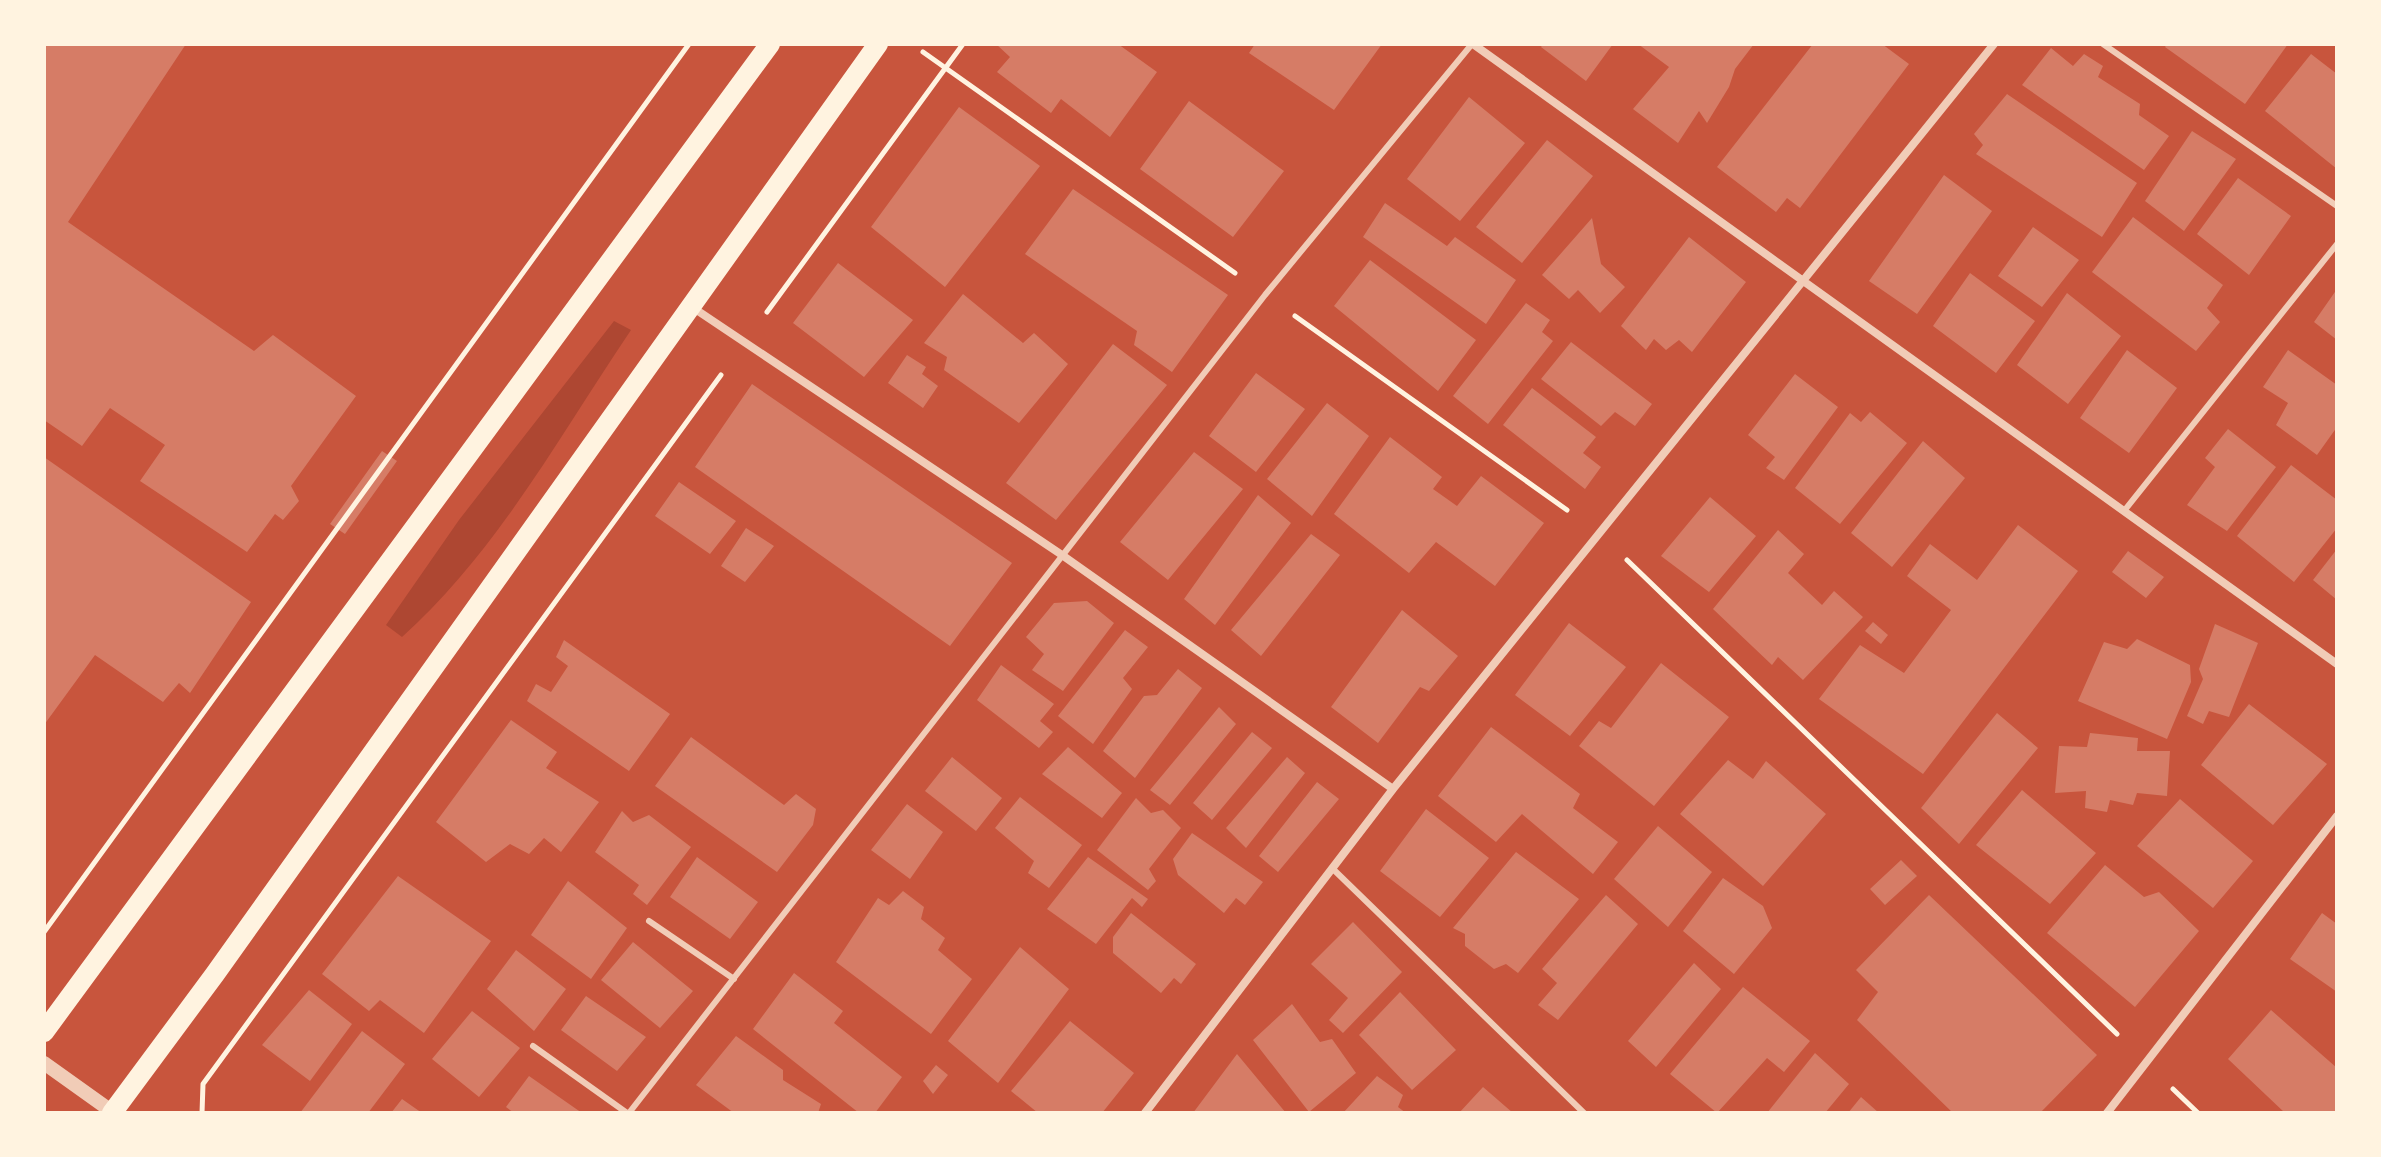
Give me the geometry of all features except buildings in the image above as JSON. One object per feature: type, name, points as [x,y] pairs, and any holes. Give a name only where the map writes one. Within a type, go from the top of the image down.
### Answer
[{"type":"main road","points":[[44,1032],[770,44]]},
{"type":"main road","points":[[113,1113],[878,44]]},
{"type":"street","points":[[1472,44],[2337,664]]},
{"type":"street","points":[[1145,1113],[1393,789],[1994,44]]},
{"type":"street","points":[[690,306],[1062,555],[1393,789]]},
{"type":"street","points":[[2107,1113],[2337,816]]},
{"type":"street","points":[[44,1063],[113,1113]]},
{"type":"lane","points":[[533,1046],[628,1113],[1265,295],[1472,44]]},
{"type":"lane","points":[[2103,44],[2337,206]]},
{"type":"lane","points":[[2124,511],[2337,244]]},
{"type":"lane","points":[[1333,869],[1584,1113]]},
{"type":"lane","points":[[649,921],[734,979]]},
{"type":"path","points":[[44,932],[689,44]]},
{"type":"path","points":[[202,1113],[203,1084],[963,44]]},
{"type":"shaded area","points":[[614,321],[631,330],[526,491],[468,568],[402,637],[386,625],[459,520]]}]
